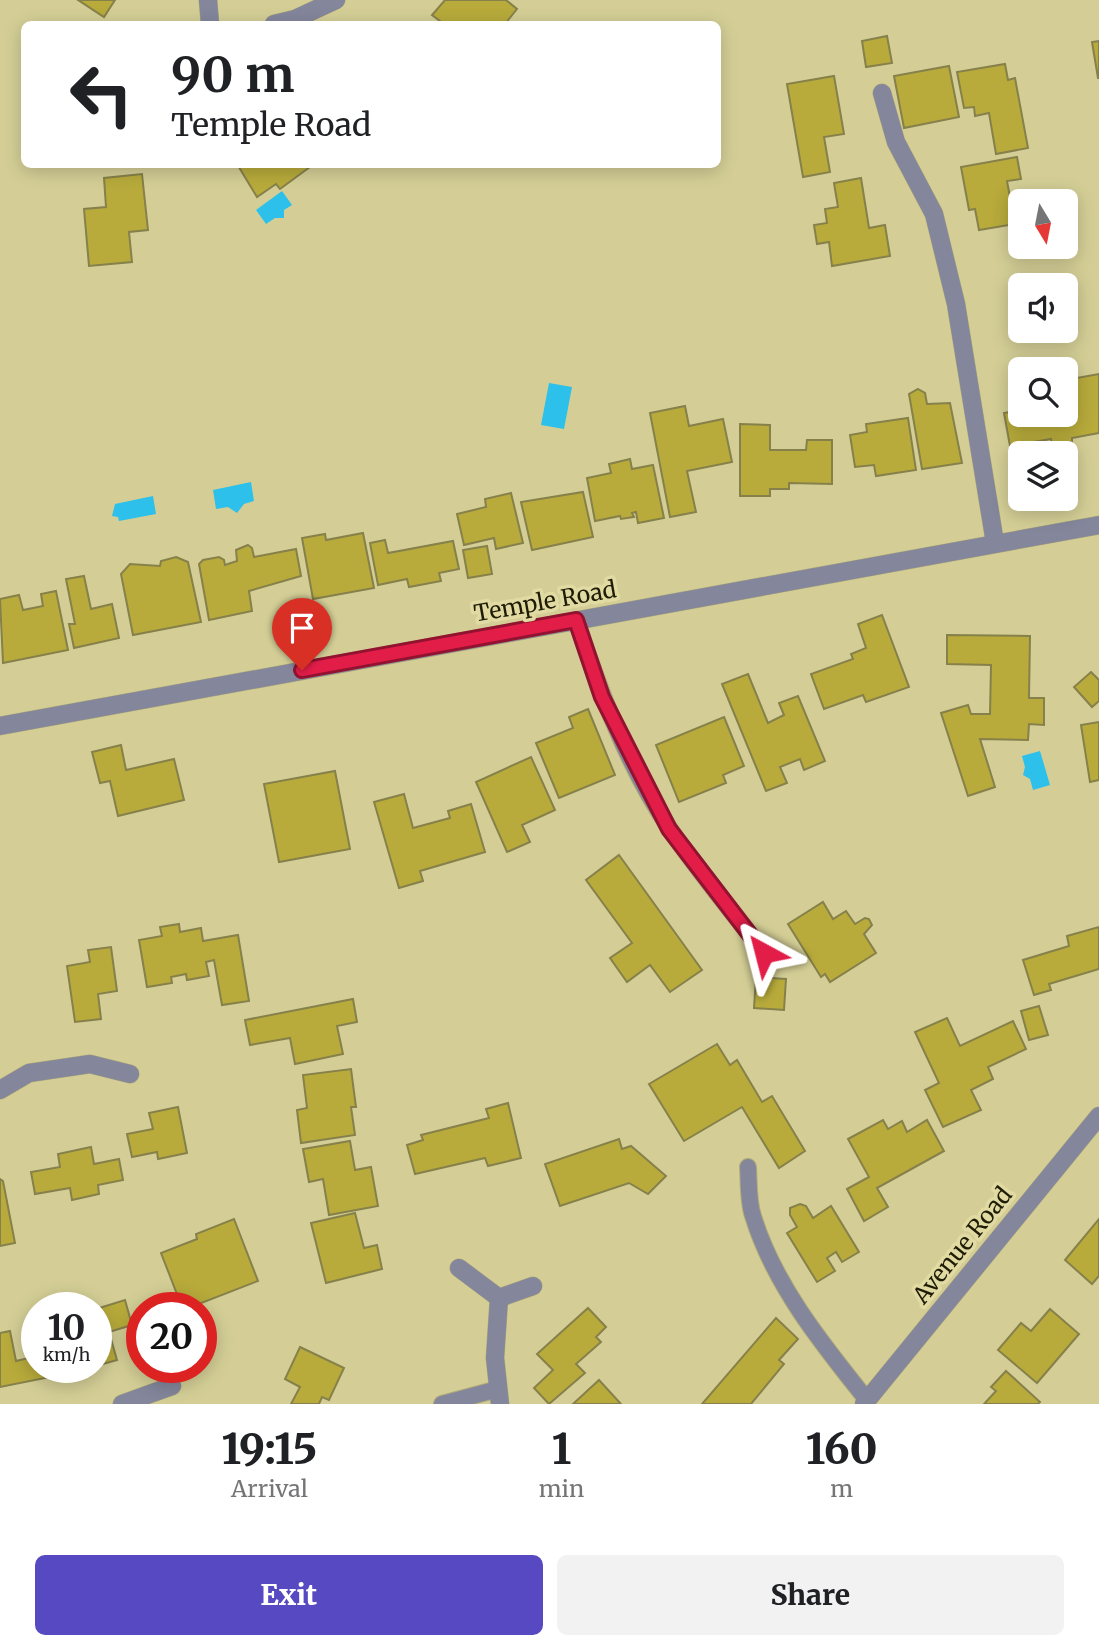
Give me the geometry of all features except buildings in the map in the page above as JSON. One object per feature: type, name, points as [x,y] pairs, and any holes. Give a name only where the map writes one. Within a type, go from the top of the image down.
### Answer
[{"type":"street","points":[[208,0],[210,21]]},
{"type":"street","points":[[287,21],[336,0]]},
{"type":"street","points":[[882,93],[896,142],[934,214],[956,304],[995,543]]},
{"type":"street","name":"Temple Road","points":[[0,726],[1099,526]]},
{"type":"street","points":[[0,1090],[29,1073],[90,1064],[130,1074]]},
{"type":"street","name":"Avenue Road","points":[[866,1402],[1099,1116]]},
{"type":"street","points":[[459,1268],[499,1298]]},
{"type":"street","points":[[499,1298],[533,1286]]},
{"type":"street","points":[[499,1298],[495,1358],[499,1396]]},
{"type":"street","points":[[122,1404],[172,1386]]},
{"type":"lane","points":[[576,620],[602,697],[663,817],[764,953]]},
{"type":"lane","points":[[748,1167],[752,1214],[774,1265],[820,1340],[866,1402]]},
{"type":"lane","points":[[442,1404],[499,1396]]},
{"type":"water","points":[[282,191],[292,205],[284,210],[284,218],[275,218],[266,224],[256,210]]},
{"type":"water","points":[[549,383],[572,387],[564,429],[541,425]]},
{"type":"water","points":[[251,482],[254,501],[244,504],[237,513],[228,507],[216,509],[213,490]]},
{"type":"water","points":[[153,496],[156,514],[119,521],[118,517],[112,516],[115,504]]},
{"type":"water","points":[[1040,751],[1050,785],[1033,790],[1030,779],[1023,775],[1025,767],[1022,756]]},
{"type":"route","points":[[302,670],[576,620],[602,697],[669,829],[764,953]]}]
